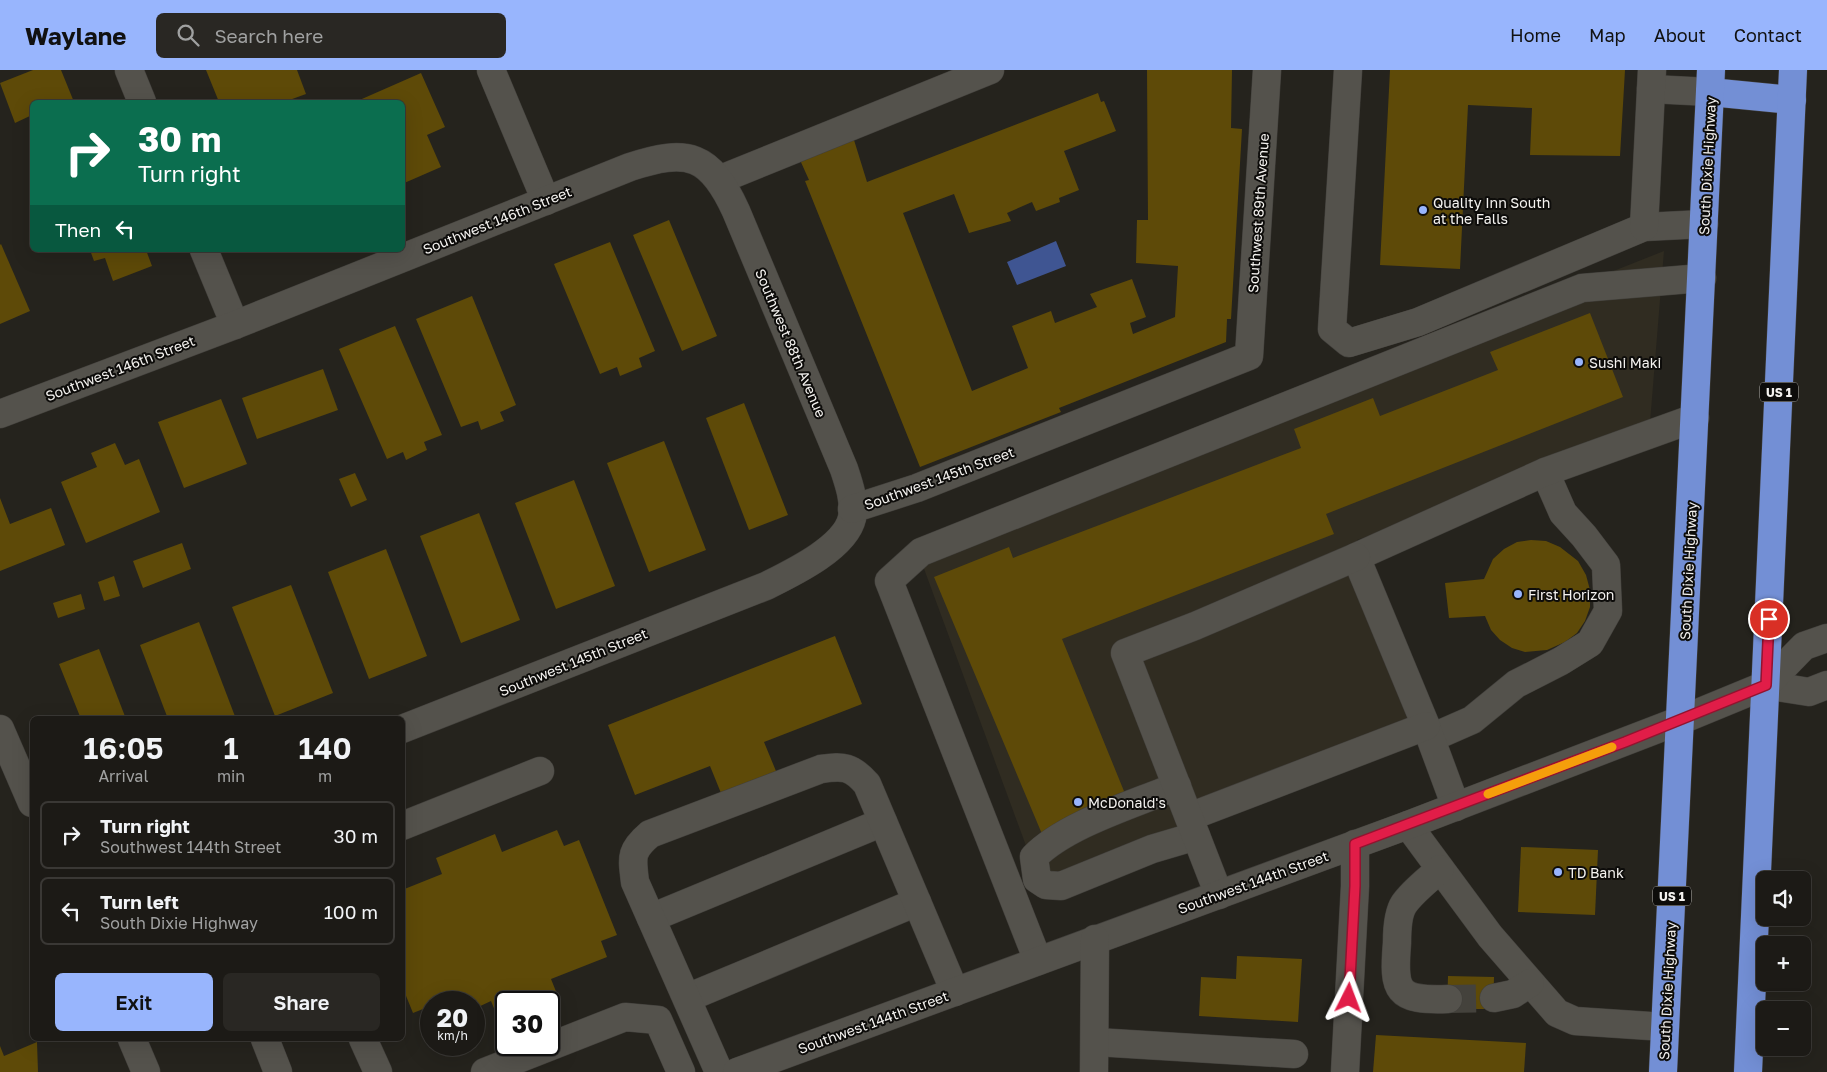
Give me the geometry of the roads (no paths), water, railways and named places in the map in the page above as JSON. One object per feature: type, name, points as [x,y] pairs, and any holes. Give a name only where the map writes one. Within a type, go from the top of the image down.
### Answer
[{"type":"highway","name":"US 1","points":[[1748,1072],[1793,70]]},
{"type":"highway","points":[[1711,81],[1792,100]]},
{"type":"highway","name":"South Dixie Highway","points":[[1663,1072],[1711,81]]},
{"type":"street","points":[[129,70],[141,100]]},
{"type":"street","points":[[491,70],[546,200]]},
{"type":"street","points":[[720,179],[990,70]]},
{"type":"street","name":"Southwest 89th Avenue","points":[[1249,356],[1267,70]]},
{"type":"street","points":[[1348,70],[1332,329],[1349,343],[1418,322],[1644,227],[1704,224]]},
{"type":"street","points":[[1644,227],[1651,80],[1711,81]]},
{"type":"street","name":"Southwest 146th Street","points":[[0,414],[236,324],[630,168],[669,157],[698,160],[709,167],[720,179]]},
{"type":"street","name":"Southwest 88th Avenue","points":[[720,179],[736,211],[844,469],[849,482],[852,509]]},
{"type":"street","points":[[205,252],[236,324]]},
{"type":"street","points":[[1038,960],[888,581],[921,552],[1582,288],[1702,278]]},
{"type":"street","name":"Southwest 145th Street","points":[[405,728],[774,582],[827,550],[846,530],[852,509],[936,480],[1249,356]]},
{"type":"street","points":[[1219,895],[1125,653],[1195,626],[1356,557],[1545,472],[1695,418]]},
{"type":"street","points":[[1177,786],[1074,829],[1045,846],[1034,857],[1037,879],[1046,885],[1061,886],[1152,849],[1193,827],[1428,732],[1472,720],[1516,684],[1561,661],[1590,643],[1608,610],[1606,565],[1584,536],[1563,513],[1545,472]]},
{"type":"street","points":[[1356,557],[1428,732],[1456,807]]},
{"type":"street","name":"Southwest 144th Street","points":[[737,1072],[1456,807],[1681,720],[1766,685],[1804,646],[1827,638]]},
{"type":"street","points":[[1766,685],[1809,692],[1827,686]]},
{"type":"street","points":[[0,729],[30,798]]},
{"type":"street","points":[[719,1072],[635,882],[633,860],[638,845],[650,834],[821,769],[841,766],[856,771],[867,784],[955,992]]},
{"type":"street","points":[[405,825],[540,772]]},
{"type":"street","points":[[651,918],[883,822]]},
{"type":"street","points":[[1408,824],[1490,936],[1557,1013],[1575,1021],[1665,1028]]},
{"type":"street","points":[[1345,1072],[1355,886],[1355,844]]},
{"type":"street","points":[[1440,869],[1403,905],[1398,930],[1395,971],[1398,984],[1412,997],[1420,1000],[1448,999]]},
{"type":"street","points":[[687,998],[917,902]]},
{"type":"street","points":[[1094,1072],[1096,1042],[1095,939]]},
{"type":"street","points":[[1494,998],[1512,994],[1530,983]]},
{"type":"street","points":[[485,1072],[625,1016],[658,1020],[681,1072]]},
{"type":"street","points":[[133,1041],[146,1072]]},
{"type":"street","points":[[266,1041],[278,1072]]},
{"type":"street","points":[[364,1041],[378,1072]]},
{"type":"street","points":[[1096,1042],[1294,1054]]},
{"type":"water","points":[[1056,241],[1066,266],[1017,285],[1007,262]]},
{"type":"tunnel","points":[[1448,999],[1494,998]]},
{"type":"place","name":"Quality Inn South at the Falls","points":[[1423,210]]},
{"type":"place","name":"Sushi Maki","points":[[1579,362]]},
{"type":"place","name":"First Horizon","points":[[1518,594]]},
{"type":"place","name":"McDonald's","points":[[1078,802]]},
{"type":"place","name":"TD Bank","points":[[1558,872]]}]
